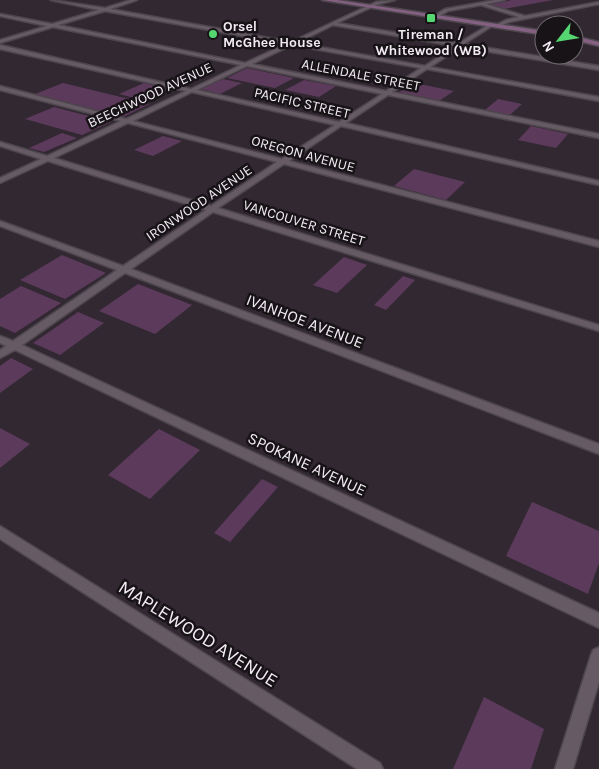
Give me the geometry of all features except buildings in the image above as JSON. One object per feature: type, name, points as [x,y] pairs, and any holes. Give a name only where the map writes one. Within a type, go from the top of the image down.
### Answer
[{"type":"street","points":[[54,0],[599,99]]},
{"type":"street","points":[[0,42],[135,0]]},
{"type":"street","points":[[325,0],[534,32]]},
{"type":"street","name":"BEECHWOOD AVENUE","points":[[0,180],[369,7],[393,0]]},
{"type":"street","points":[[466,0],[524,18]]},
{"type":"street","points":[[434,17],[445,11],[503,0]]},
{"type":"street","name":"IRONWOOD AVENUE","points":[[0,355],[212,209],[461,45],[494,26],[506,22],[599,3]]},
{"type":"street","name":"ALLENDALE STREET","points":[[0,16],[599,136]]},
{"type":"street","points":[[332,24],[599,68]]},
{"type":"street","points":[[584,40],[599,44]]},
{"type":"street","name":"PACIFIC STREET","points":[[0,46],[599,183]]},
{"type":"street","name":"OREGON AVENUE","points":[[0,88],[599,244]]},
{"type":"street","name":"VANCOUVER STREET","points":[[0,144],[599,328]]},
{"type":"street","name":"IVANHOE AVENUE","points":[[0,223],[599,449]]},
{"type":"street","name":"SPOKANE AVENUE","points":[[0,339],[599,621]]},
{"type":"street","name":"MAPLEWOOD AVENUE","points":[[0,532],[374,769]]},
{"type":"street","points":[[564,769],[599,655]]},
{"type":"shaded area","points":[[512,0],[553,0],[504,9],[488,5]]},
{"type":"shaded area","points":[[247,68],[294,78],[275,88],[227,78]]},
{"type":"shaded area","points":[[223,79],[242,83],[220,94],[201,89]]},
{"type":"shaded area","points":[[304,80],[336,86],[319,97],[285,90]]},
{"type":"shaded area","points":[[63,83],[150,104],[123,117],[35,94]]},
{"type":"shaded area","points":[[144,83],[170,89],[146,101],[119,94]]},
{"type":"shaded area","points":[[414,83],[454,91],[439,101],[398,93]]},
{"type":"shaded area","points":[[498,99],[522,104],[510,115],[485,110]]},
{"type":"shaded area","points":[[54,107],[111,122],[82,135],[25,119]]},
{"type":"shaded area","points":[[531,126],[568,134],[556,148],[518,140]]},
{"type":"shaded area","points":[[62,133],[77,138],[44,152],[29,148]]},
{"type":"shaded area","points":[[163,136],[182,141],[153,156],[134,150]]},
{"type":"shaded area","points":[[414,169],[465,182],[446,200],[394,186]]},
{"type":"shaded area","points":[[62,255],[106,273],[65,299],[20,280]]},
{"type":"shaded area","points":[[344,257],[367,265],[337,293],[313,285]]},
{"type":"shaded area","points":[[403,276],[415,280],[386,310],[374,305]]},
{"type":"shaded area","points":[[138,284],[192,305],[155,334],[99,311]]},
{"type":"shaded area","points":[[21,286],[61,303],[15,333],[0,326],[0,299]]},
{"type":"shaded area","points":[[78,312],[104,323],[60,355],[33,343]]},
{"type":"shaded area","points":[[11,358],[33,369],[0,393],[0,366]]},
{"type":"shaded area","points":[[0,428],[30,444],[0,468]]},
{"type":"shaded area","points":[[159,429],[200,450],[150,499],[108,475]]},
{"type":"shaded area","points":[[262,479],[278,487],[230,542],[214,533]]},
{"type":"shaded area","points":[[532,502],[599,531],[599,563],[588,594],[506,556]]},
{"type":"shaded area","points":[[484,697],[544,729],[531,769],[453,769]]},
{"type":"place","name":"Tireman / Whitewood (WB)","points":[[431,18]]},
{"type":"place","name":"Orsel McGhee House","points":[[213,34]]}]
